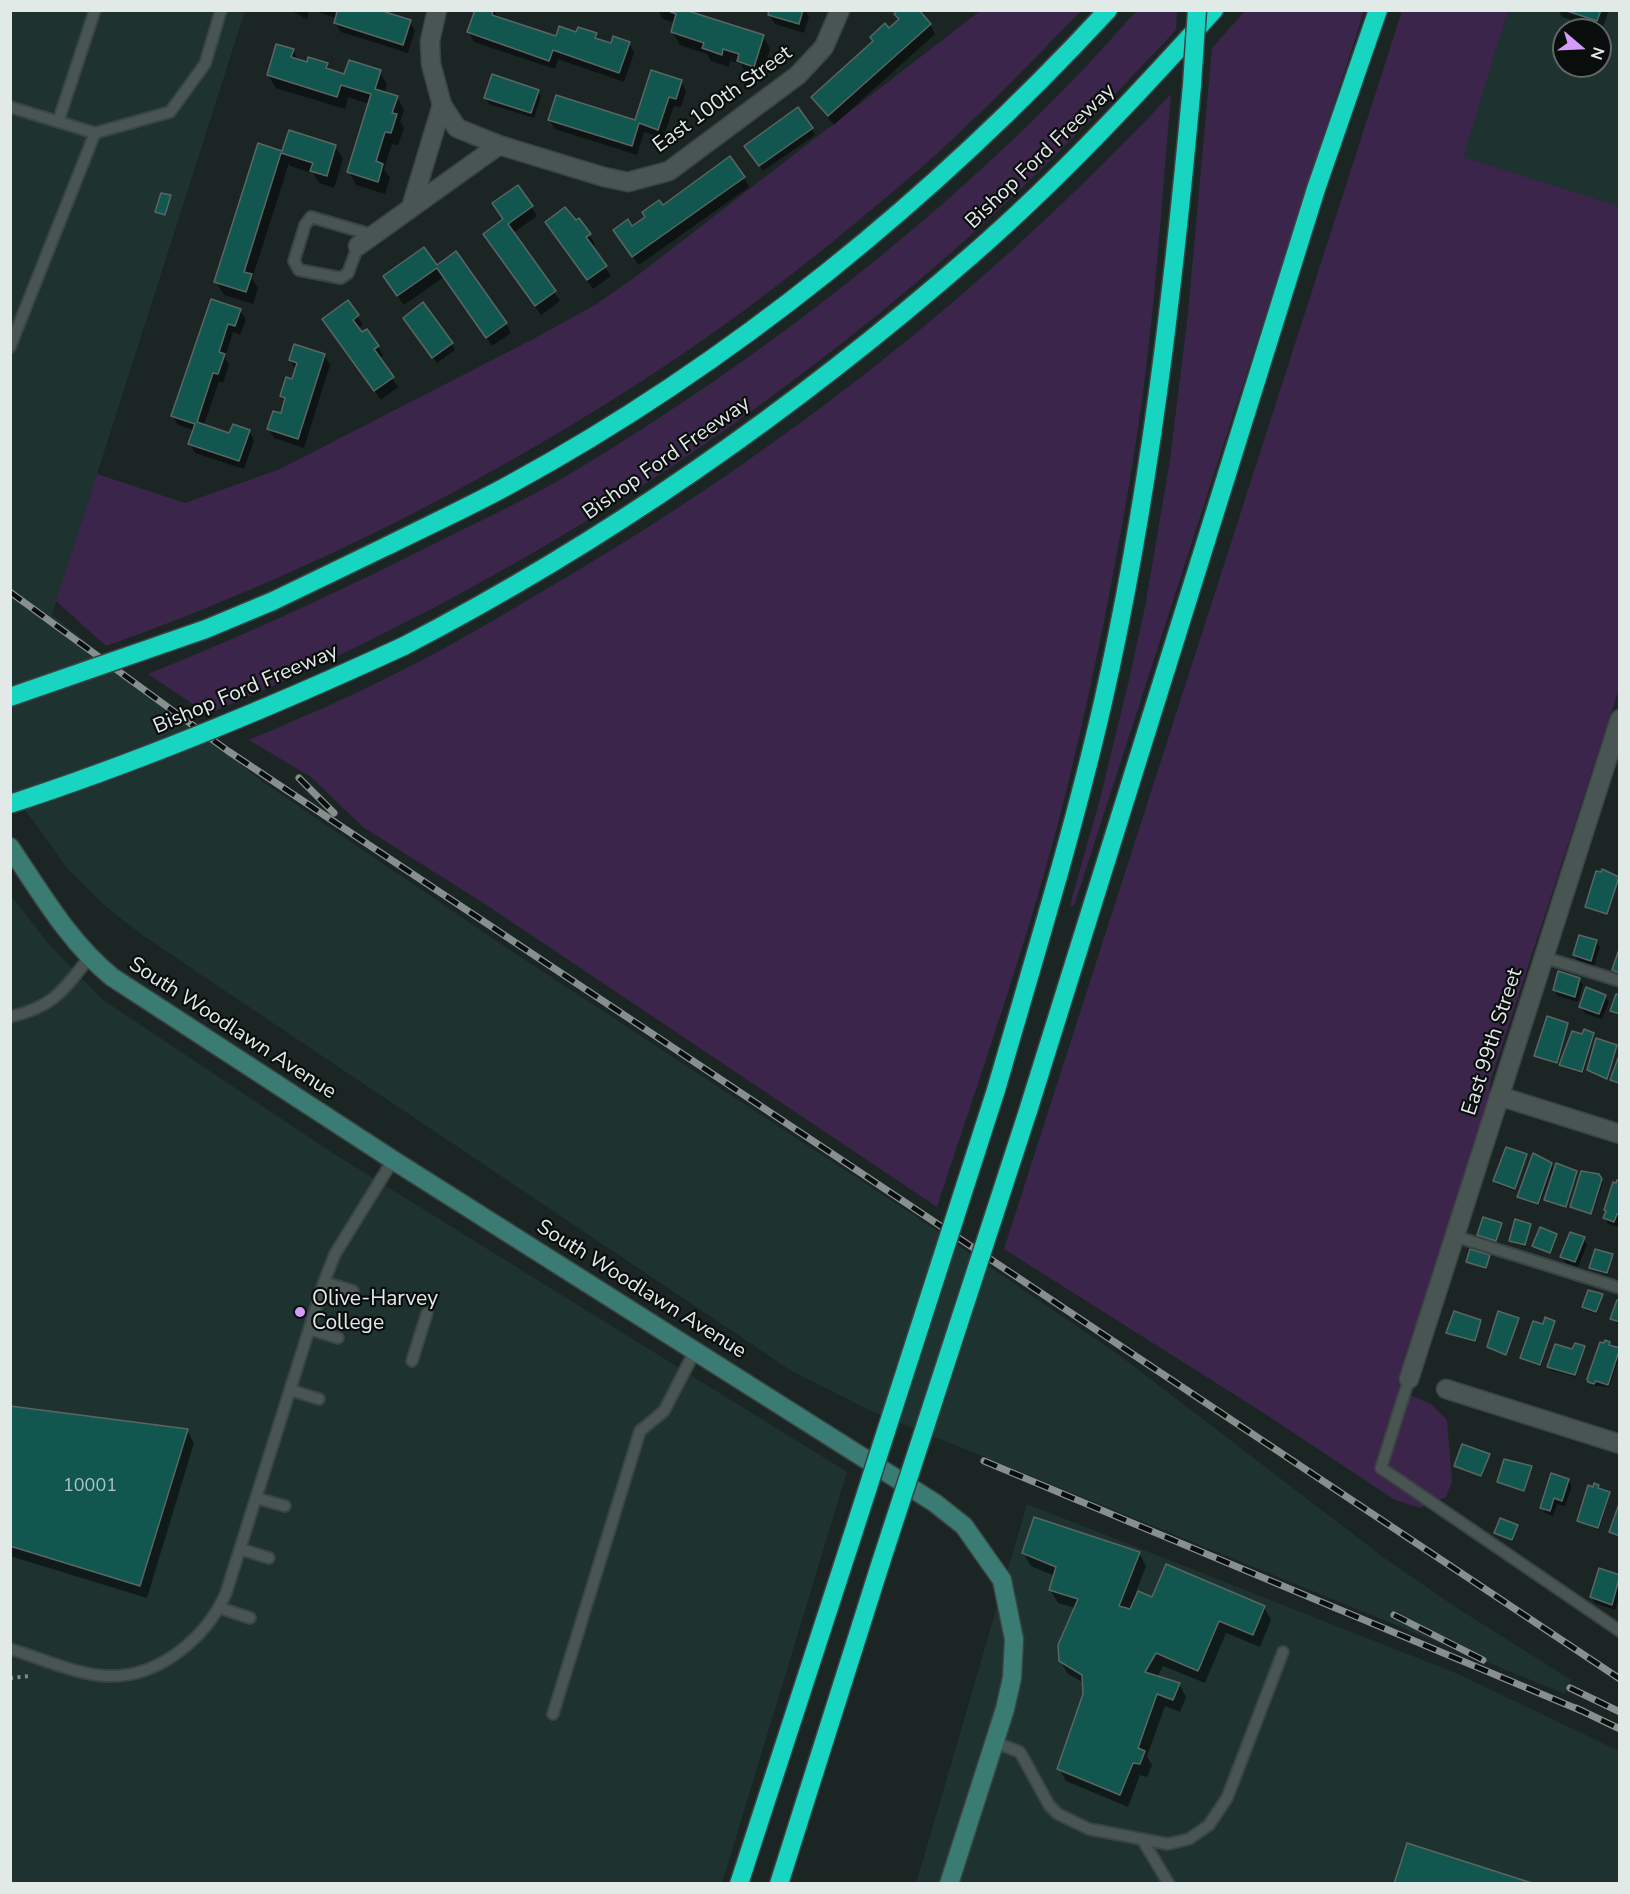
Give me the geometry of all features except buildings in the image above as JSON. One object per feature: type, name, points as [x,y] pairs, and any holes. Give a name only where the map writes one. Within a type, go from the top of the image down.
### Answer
[{"type":"highway","points":[[10,697],[206,628],[273,601],[508,486],[579,445],[701,366],[810,285],[926,190],[1042,81],[1108,10]]},
{"type":"highway","points":[[738,1884],[996,1090],[1065,848],[1103,703],[1128,574],[1175,266],[1197,10]]},
{"type":"highway","name":"Bishop Ford Freeway","points":[[10,804],[178,744],[317,686],[404,646],[455,619],[642,508],[847,358],[974,253],[1121,112],[1214,10]]},
{"type":"highway","points":[[779,1884],[1028,1111],[1316,189],[1378,10]]},
{"type":"street","points":[[411,208],[442,105],[431,64],[430,41],[437,10]]},
{"type":"street","name":"East 100th Street","points":[[442,105],[457,129],[499,145],[604,177],[628,182],[669,171],[813,62],[824,47],[840,10]]},
{"type":"street","points":[[365,241],[499,145]]},
{"type":"street","name":"East 99th Street","points":[[1409,1379],[1620,719]]},
{"type":"street","name":"South Woodlawn Avenue","points":[[10,848],[89,958],[139,996],[393,1160],[935,1503],[964,1526],[984,1551],[1002,1580],[1014,1639],[1012,1678],[949,1884]]},
{"type":"street","points":[[1499,1096],[1620,1134]]},
{"type":"street","points":[[1446,1389],[1620,1444]]},
{"type":"lane","points":[[58,122],[95,10]]},
{"type":"lane","points":[[10,107],[95,133],[170,112],[205,64],[221,10]]},
{"type":"lane","points":[[10,347],[95,133]]},
{"type":"lane","points":[[311,217],[365,241],[348,273],[341,278],[299,270],[294,261],[305,225],[311,217]]},
{"type":"lane","points":[[1543,957],[1620,981]]},
{"type":"lane","points":[[10,1017],[38,1010],[58,996],[89,958]]},
{"type":"lane","points":[[10,1649],[87,1673],[125,1675],[146,1670],[189,1645],[207,1627],[220,1608],[324,1282],[335,1254],[393,1160]]},
{"type":"lane","points":[[1454,1236],[1620,1288]]},
{"type":"lane","points":[[324,1282],[353,1291]]},
{"type":"lane","points":[[412,1361],[427,1313]]},
{"type":"lane","points":[[309,1329],[338,1338]]},
{"type":"lane","points":[[553,1714],[640,1431],[664,1412],[695,1351]]},
{"type":"lane","points":[[1409,1379],[1382,1468],[1620,1631]]},
{"type":"lane","points":[[290,1390],[319,1399]]},
{"type":"lane","points":[[256,1498],[285,1506]]},
{"type":"lane","points":[[240,1549],[269,1558]]},
{"type":"lane","points":[[220,1608],[250,1618]]},
{"type":"lane","points":[[994,1742],[1020,1752],[1049,1805],[1058,1814],[1089,1829],[1168,1844],[1189,1839],[1209,1825],[1227,1798],[1282,1652]]},
{"type":"lane","points":[[1142,1839],[1169,1884]]},
{"type":"path","points":[[10,1678],[31,1676]]},
{"type":"shaded area","points":[[10,11],[245,11],[52,615],[263,782],[504,946],[918,1218],[1119,1355],[1383,1557],[1454,1606],[1571,1680],[1565,1694],[869,1410],[790,1370],[142,935],[104,905],[67,868],[11,790]]},
{"type":"shaded area","points":[[980,11],[1081,11],[975,118],[881,202],[742,312],[616,397],[547,440],[476,480],[331,554],[182,618],[106,646],[56,601],[97,474],[185,503],[280,469],[537,337],[595,305],[638,275]]},
{"type":"shaded area","points":[[1136,11],[1177,11],[1176,30],[1072,139],[991,217],[878,314],[790,383],[699,448],[605,509],[411,620],[311,669],[208,714],[148,674],[225,642],[376,573],[499,512],[562,478],[653,422],[802,318],[875,261],[1013,140],[1077,76]]},
{"type":"shaded area","points":[[1245,11],[1364,11],[1074,906],[1070,905],[1100,799],[1145,607],[1170,460],[1188,313],[1212,48]]},
{"type":"shaded area","points":[[1402,11],[1508,11],[1463,157],[1619,206],[1620,686],[1491,1079],[1488,1102],[1398,1390],[1431,1404],[1447,1420],[1452,1482],[1446,1497],[1420,1508],[1395,1500],[1259,1410],[1004,1249]]},
{"type":"shaded area","points":[[1508,11],[1619,11],[1619,206],[1462,157]]},
{"type":"shaded area","points":[[1171,94],[1148,355],[1136,442],[1099,643],[1073,763],[1044,875],[937,1207],[485,904],[363,827],[311,777],[249,740],[354,694],[448,646],[630,539],[714,484],[875,366],[953,302],[1100,167]]},
{"type":"shaded area","name":"Olive-Harvey College","points":[[10,894],[47,942],[103,1000],[331,1152],[847,1472],[722,1883],[11,1883]]},
{"type":"shaded area","points":[[1027,1504],[1458,1674],[1619,1751],[1619,1883],[916,1884]]},
{"type":"railway","points":[[10,592],[228,751],[1620,1679]]},
{"type":"railway","points":[[299,778],[334,813]]},
{"type":"railway","points":[[984,1461],[1582,1711]]},
{"type":"railway","points":[[1394,1615],[1483,1660]]},
{"type":"railway","points":[[1570,1688],[1620,1712]]},
{"type":"railway","points":[[1576,1708],[1620,1729]]},
{"type":"place","name":"Olive-Harvey College","points":[[300,1312]]}]
